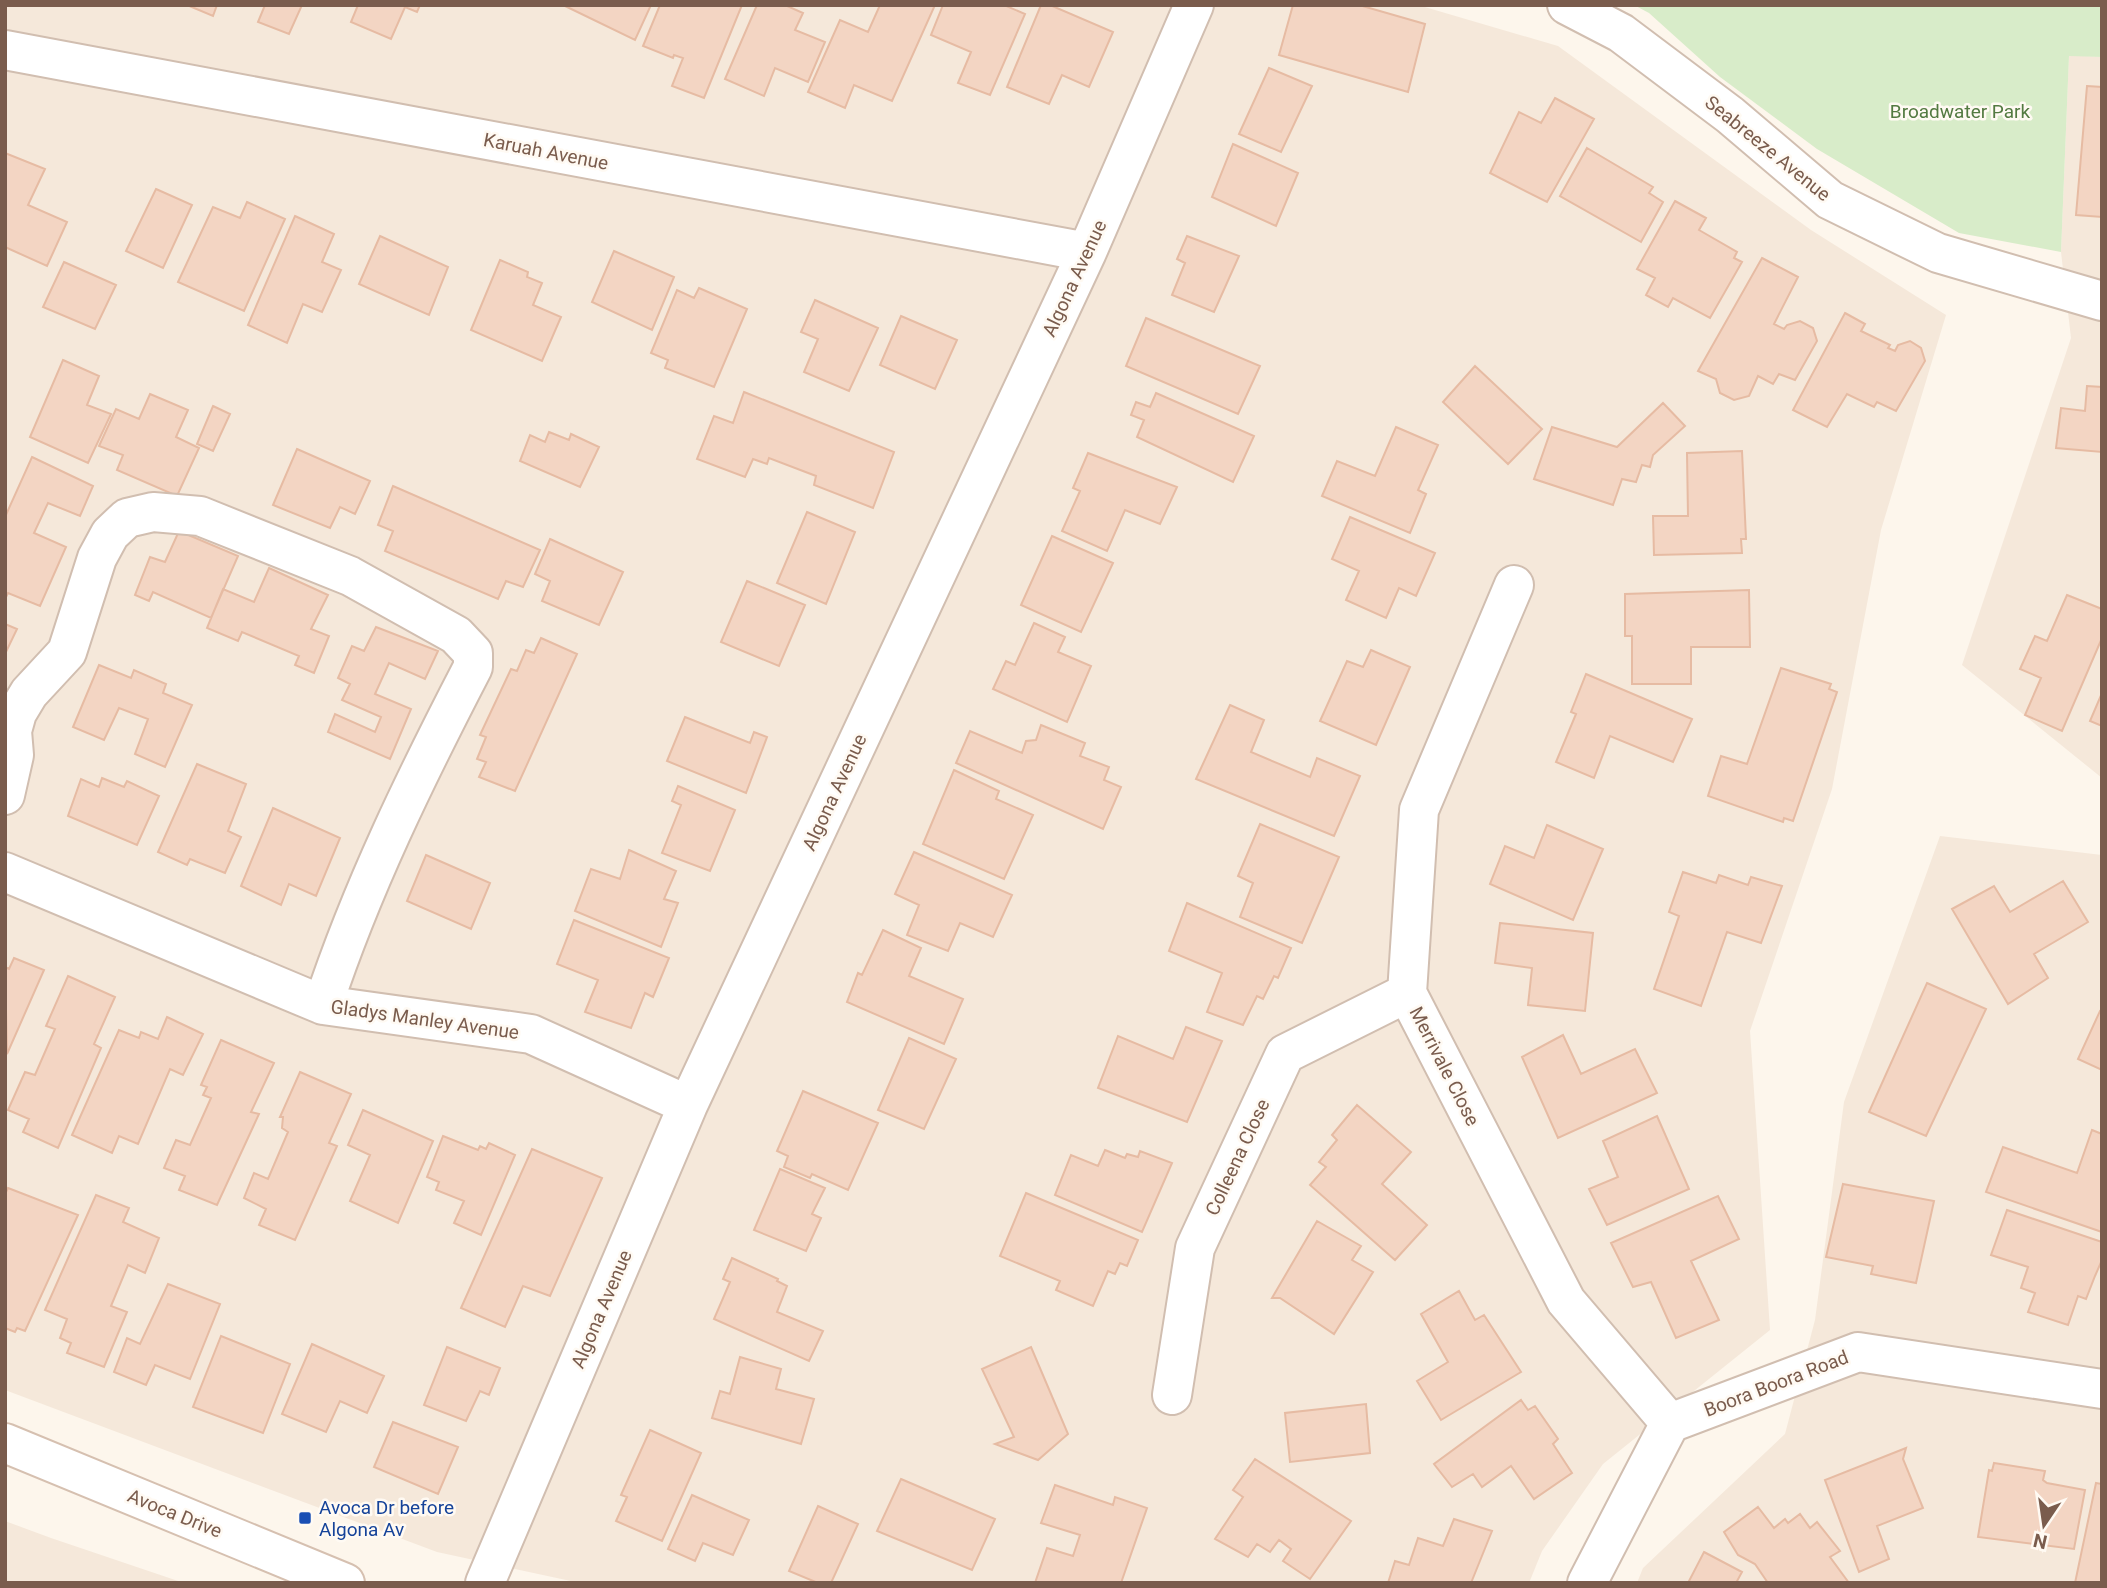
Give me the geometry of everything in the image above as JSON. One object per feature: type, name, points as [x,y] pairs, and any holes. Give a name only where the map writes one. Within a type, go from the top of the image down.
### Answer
[{"type":"street","name":"Algona Avenue","points":[[485,1583],[688,1105],[1087,252],[1194,5]]},
{"type":"street","name":"Seabreeze Avenue","points":[[1567,5],[1621,33],[1730,115],[1830,200],[1938,253],[2102,301]]},
{"type":"street","name":"Karuah Avenue","points":[[5,50],[1087,252]]},
{"type":"street","points":[[5,794],[14,755],[12,731],[17,713],[29,693],[67,652],[97,558],[110,534],[127,518],[153,512],[200,516],[349,576],[456,635],[473,653],[473,667],[415,780],[348,930],[323,1005]]},
{"type":"street","name":"Merrivale Close","points":[[1514,585],[1419,810],[1407,993],[1566,1301],[1670,1423]]},
{"type":"street","name":"Gladys Manley Avenue","points":[[5,872],[323,1005],[531,1034],[688,1105]]},
{"type":"street","name":"Colleena Close","points":[[1172,1395],[1195,1248],[1285,1054],[1407,993]]},
{"type":"street","name":"Boora Boora Road","points":[[1670,1423],[1858,1352],[2102,1389]]},
{"type":"street","points":[[1587,1583],[1670,1423]]},
{"type":"street","name":"Avoca Drive","points":[[5,1443],[345,1583]]},
{"type":"shaded area","points":[[5,5],[1418,5],[1558,46],[1811,230],[1946,315],[1881,530],[1832,789],[1750,1031],[1770,1330],[1603,1464],[1542,1551],[1529,1583],[580,1583],[437,1552],[5,1390]]},
{"type":"shaded area","points":[[2069,55],[2102,57],[2102,778],[1962,665],[2071,338],[2061,252]]},
{"type":"shaded area","points":[[1940,836],[2102,855],[2102,1583],[1637,1583],[1643,1568],[1785,1434],[1815,1320],[1844,1102]]},
{"type":"shaded area","points":[[5,1521],[51,1538],[184,1583],[5,1583]]},
{"type":"green space","name":"Broadwater Park","points":[[1634,5],[2102,5],[2102,57],[2069,56],[2061,252],[1959,233],[1817,149],[1720,77],[1649,13]]},
{"type":"building","points":[[187,5],[217,5],[213,16]]},
{"type":"building","points":[[265,5],[302,5],[289,34],[258,22]]},
{"type":"building","points":[[358,5],[420,5],[417,12],[405,7],[391,39],[351,22]]},
{"type":"building","points":[[563,5],[651,5],[635,40]]},
{"type":"building","points":[[660,5],[742,5],[704,98],[672,86],[683,58],[674,55],[673,58],[643,46]]},
{"type":"building","points":[[757,5],[785,5],[803,13],[795,30],[825,42],[808,82],[775,68],[764,96],[725,79]]},
{"type":"building","points":[[880,5],[935,5],[892,101],[854,85],[845,108],[808,92],[840,20],[868,32]]},
{"type":"building","points":[[943,5],[1004,5],[1025,14],[990,95],[958,83],[971,52],[931,35]]},
{"type":"building","points":[[1041,5],[1050,5],[1113,32],[1089,87],[1062,75],[1049,104],[1007,87]]},
{"type":"building","points":[[1293,5],[1359,5],[1425,24],[1408,92],[1279,55]]},
{"type":"building","points":[[1269,68],[1312,86],[1281,152],[1239,134]]},
{"type":"building","points":[[2087,86],[2102,87],[2102,217],[2076,215]]},
{"type":"building","points":[[1555,98],[1594,119],[1547,202],[1490,173],[1519,112],[1541,123]]},
{"type":"building","points":[[1233,144],[1298,173],[1276,226],[1212,197]]},
{"type":"building","points":[[1587,148],[1653,187],[1649,193],[1663,202],[1641,242],[1560,196]]},
{"type":"building","points":[[5,153],[45,169],[28,205],[67,222],[47,266],[5,247]]},
{"type":"building","points":[[156,189],[192,205],[163,268],[126,251]]},
{"type":"building","points":[[1675,201],[1706,218],[1699,230],[1737,252],[1734,258],[1742,262],[1710,318],[1673,298],[1668,307],[1646,295],[1655,278],[1637,269]]},
{"type":"building","points":[[247,202],[285,219],[244,311],[178,282],[213,207],[240,218]]},
{"type":"building","points":[[295,216],[334,234],[322,262],[341,270],[322,312],[303,304],[287,343],[248,325]]},
{"type":"building","points":[[380,236],[448,267],[429,315],[359,284]]},
{"type":"building","points":[[1187,236],[1239,256],[1214,312],[1172,295],[1185,263],[1177,259]]},
{"type":"building","points":[[614,251],[674,277],[652,330],[592,302]]},
{"type":"building","points":[[1762,258],[1798,277],[1774,324],[1784,329],[1787,325],[1800,321],[1813,328],[1817,341],[1795,380],[1779,374],[1773,384],[1758,376],[1749,396],[1734,400],[1720,393],[1716,379],[1698,371]]},
{"type":"building","points":[[500,260],[528,272],[527,277],[542,283],[533,305],[561,317],[542,361],[471,330]]},
{"type":"building","points":[[64,262],[116,285],[95,329],[43,307]]},
{"type":"building","points":[[699,288],[747,309],[714,387],[665,368],[668,360],[651,353],[677,290],[694,298]]},
{"type":"building","points":[[815,300],[878,328],[849,391],[804,372],[818,339],[801,332]]},
{"type":"building","points":[[1845,313],[1865,324],[1861,331],[1890,345],[1888,348],[1895,351],[1898,345],[1910,341],[1921,348],[1925,361],[1896,411],[1877,402],[1874,407],[1847,394],[1827,427],[1793,410]]},
{"type":"building","points":[[901,316],[957,340],[935,389],[880,365]]},
{"type":"building","points":[[1146,318],[1260,366],[1238,414],[1126,366]]},
{"type":"building","points":[[63,360],[99,376],[87,405],[111,414],[88,463],[30,437]]},
{"type":"building","points":[[1475,366],[1542,429],[1508,464],[1443,402]]},
{"type":"building","points":[[2087,386],[2102,387],[2102,452],[2056,448],[2061,408],[2085,411]]},
{"type":"building","points":[[744,392],[894,452],[873,508],[814,485],[816,476],[769,458],[767,464],[753,459],[745,477],[697,459],[714,416],[733,423]]},
{"type":"building","points":[[1156,393],[1254,436],[1233,482],[1137,437],[1144,420],[1131,415],[1136,402],[1150,407]]},
{"type":"building","points":[[150,394],[188,410],[176,437],[199,448],[177,496],[117,470],[123,455],[99,446],[116,409],[139,419]]},
{"type":"building","points":[[1663,403],[1685,426],[1653,455],[1650,467],[1642,465],[1636,482],[1622,479],[1613,505],[1534,479],[1552,427],[1617,447]]},
{"type":"building","points":[[213,406],[230,414],[213,451],[197,444]]},
{"type":"building","points":[[1396,427],[1438,445],[1418,490],[1426,494],[1410,533],[1322,496],[1337,461],[1375,476]]},
{"type":"building","points":[[549,432],[569,440],[571,434],[599,447],[580,487],[520,461],[530,435],[545,442]]},
{"type":"building","points":[[297,449],[370,481],[355,514],[340,507],[330,528],[273,505]]},
{"type":"building","points":[[1742,451],[1746,539],[1741,539],[1742,553],[1654,555],[1653,516],[1688,516],[1687,453]]},
{"type":"building","points":[[1088,453],[1177,487],[1160,524],[1125,510],[1107,551],[1062,531],[1080,491],[1073,488]]},
{"type":"building","points":[[32,457],[93,486],[80,516],[48,503],[34,533],[66,547],[40,606],[8,593],[5,599],[5,517]]},
{"type":"building","points":[[393,486],[540,550],[523,587],[506,581],[498,599],[385,551],[393,531],[378,525]]},
{"type":"building","points":[[807,512],[855,532],[826,604],[777,583]]},
{"type":"building","points":[[1350,517],[1435,553],[1416,596],[1399,588],[1386,618],[1346,600],[1359,571],[1332,559]]},
{"type":"building","points":[[179,531],[238,556],[211,618],[153,592],[149,601],[135,595],[150,557],[165,562]]},
{"type":"building","points":[[1052,536],[1113,563],[1081,632],[1021,605]]},
{"type":"building","points":[[550,539],[623,572],[599,625],[542,601],[550,581],[535,574]]},
{"type":"building","points":[[269,568],[328,595],[311,629],[329,636],[314,673],[295,665],[299,656],[242,632],[238,641],[207,628],[223,589],[254,602]]},
{"type":"building","points":[[747,581],[805,605],[779,666],[721,642]]},
{"type":"building","points":[[1749,590],[1750,647],[1691,647],[1691,684],[1632,684],[1632,636],[1625,636],[1625,594]]},
{"type":"building","points":[[2067,595],[2102,609],[2102,638],[2062,731],[2025,715],[2041,678],[2020,669],[2035,636],[2047,641]]},
{"type":"building","points":[[1034,623],[1065,637],[1058,652],[1091,666],[1067,722],[993,689],[1006,661],[1015,665]]},
{"type":"building","points":[[5,624],[17,629],[5,654]]},
{"type":"building","points":[[376,627],[438,651],[425,679],[389,663],[375,694],[411,709],[390,759],[328,732],[335,714],[375,732],[381,717],[342,700],[350,684],[338,678],[352,646],[364,651]]},
{"type":"building","points":[[541,638],[577,654],[515,791],[479,777],[486,762],[477,759],[486,737],[480,735],[511,669],[517,671],[526,650],[534,653]]},
{"type":"building","points":[[1371,650],[1410,667],[1376,745],[1320,721],[1347,661],[1363,667]]},
{"type":"building","points":[[99,665],[131,678],[134,670],[166,684],[163,693],[192,705],[165,767],[135,754],[148,719],[119,708],[104,740],[73,727]]},
{"type":"building","points":[[1781,668],[1831,684],[1829,689],[1837,692],[1793,821],[1784,818],[1783,822],[1708,796],[1721,756],[1747,764]]},
{"type":"building","points":[[1586,674],[1692,719],[1673,762],[1610,736],[1594,778],[1556,762],[1576,714],[1571,712]]},
{"type":"building","points":[[2102,693],[2102,726],[2090,721]]},
{"type":"building","points":[[1230,705],[1264,720],[1251,752],[1310,777],[1317,758],[1360,776],[1334,836],[1196,779]]},
{"type":"building","points":[[685,717],[750,743],[754,732],[767,737],[746,793],[667,761]]},
{"type":"building","points":[[1041,725],[1085,743],[1080,756],[1109,767],[1104,780],[1121,787],[1103,829],[956,763],[970,731],[1022,753],[1026,741],[1036,740]]},
{"type":"building","points":[[197,764],[246,784],[228,831],[241,837],[225,873],[190,859],[187,865],[158,852]]},
{"type":"building","points":[[954,770],[999,791],[996,799],[1033,815],[1004,879],[923,844]]},
{"type":"building","points":[[102,778],[124,787],[127,781],[159,796],[137,845],[68,816],[81,779],[99,787]]},
{"type":"building","points":[[678,786],[735,810],[710,871],[662,853],[681,805],[672,801]]},
{"type":"building","points":[[273,808],[340,838],[316,896],[289,884],[281,905],[241,886]]},
{"type":"building","points":[[1260,824],[1339,857],[1302,943],[1240,917],[1253,883],[1238,876]]},
{"type":"building","points":[[1547,825],[1603,849],[1573,920],[1490,884],[1505,846],[1534,858]]},
{"type":"building","points":[[629,850],[676,871],[664,899],[678,903],[661,947],[575,911],[591,869],[620,879]]},
{"type":"building","points":[[914,852],[1012,895],[993,937],[960,923],[948,951],[907,935],[919,905],[895,894]]},
{"type":"building","points":[[426,855],[490,883],[471,929],[407,901]]},
{"type":"building","points":[[1683,872],[1716,883],[1719,875],[1748,885],[1751,877],[1782,886],[1761,943],[1727,932],[1701,1006],[1654,989],[1679,916],[1669,912]]},
{"type":"building","points":[[2063,881],[2088,922],[2034,954],[2048,978],[2008,1004],[1952,909],[1994,886],[2010,912]]},
{"type":"building","points":[[1187,903],[1291,948],[1278,978],[1274,976],[1263,999],[1257,996],[1243,1025],[1207,1012],[1222,973],[1169,951]]},
{"type":"building","points":[[574,920],[669,958],[653,997],[645,993],[631,1028],[585,1012],[598,980],[557,964]]},
{"type":"building","points":[[1500,923],[1593,933],[1585,1011],[1528,1005],[1532,968],[1495,963]]},
{"type":"building","points":[[883,930],[921,948],[909,976],[963,999],[944,1044],[847,1002],[858,973],[862,975]]},
{"type":"building","points":[[14,958],[44,970],[7,1054],[5,967],[9,969]]},
{"type":"building","points":[[68,976],[115,997],[94,1044],[101,1048],[58,1148],[23,1132],[29,1119],[8,1110],[25,1072],[35,1075],[55,1029],[46,1026]]},
{"type":"building","points":[[1927,983],[1986,1009],[1926,1136],[1869,1112]]},
{"type":"building","points":[[2100,1011],[2102,1012],[2102,1070],[2078,1059]]},
{"type":"building","points":[[167,1017],[203,1034],[183,1075],[170,1069],[138,1144],[119,1136],[112,1153],[72,1135],[119,1030],[139,1038],[141,1032],[158,1039]]},
{"type":"building","points":[[1186,1027],[1222,1041],[1187,1122],[1098,1088],[1118,1036],[1173,1059]]},
{"type":"building","points":[[1563,1035],[1581,1074],[1635,1049],[1657,1093],[1558,1138],[1522,1057]]},
{"type":"building","points":[[909,1038],[956,1059],[924,1129],[878,1110]]},
{"type":"building","points":[[221,1040],[274,1063],[251,1112],[259,1114],[217,1205],[179,1190],[185,1176],[164,1168],[176,1140],[190,1145],[211,1098],[203,1095],[207,1087],[201,1085]]},
{"type":"building","points":[[300,1072],[351,1094],[329,1143],[337,1146],[295,1240],[259,1225],[266,1209],[244,1198],[254,1173],[268,1179],[288,1132],[282,1128],[283,1117],[280,1117]]},
{"type":"building","points":[[803,1091],[878,1123],[848,1190],[812,1174],[810,1178],[784,1167],[788,1156],[777,1151]]},
{"type":"building","points":[[1357,1105],[1411,1152],[1382,1184],[1427,1225],[1395,1260],[1310,1185],[1326,1167],[1319,1162],[1337,1140],[1332,1135]]},
{"type":"building","points":[[363,1110],[433,1141],[398,1223],[350,1201],[370,1155],[348,1145]]},
{"type":"building","points":[[1657,1116],[1689,1189],[1607,1225],[1589,1189],[1618,1177],[1603,1141]]},
{"type":"building","points":[[2092,1130],[2102,1134],[2102,1232],[1986,1192],[2003,1147],[2077,1173]]},
{"type":"building","points":[[443,1136],[478,1150],[480,1146],[486,1149],[489,1143],[515,1155],[481,1235],[454,1223],[464,1201],[436,1190],[439,1182],[427,1177]]},
{"type":"building","points":[[532,1149],[602,1178],[550,1296],[523,1286],[505,1327],[461,1308]]},
{"type":"building","points":[[1105,1150],[1125,1158],[1127,1154],[1138,1157],[1140,1151],[1172,1163],[1142,1232],[1055,1195],[1071,1155],[1098,1166]]},
{"type":"building","points":[[780,1169],[825,1188],[812,1214],[821,1218],[806,1251],[754,1230]]},
{"type":"building","points":[[1843,1184],[1934,1201],[1916,1283],[1871,1274],[1873,1266],[1826,1257]]},
{"type":"building","points":[[8,1188],[78,1215],[25,1331],[17,1328],[15,1332],[5,1328],[5,1194]]},
{"type":"building","points":[[1026,1193],[1138,1240],[1127,1266],[1120,1263],[1115,1274],[1108,1271],[1093,1306],[1056,1290],[1060,1281],[1000,1256]]},
{"type":"building","points":[[96,1195],[129,1208],[123,1222],[159,1238],[145,1273],[128,1265],[111,1306],[127,1312],[104,1367],[67,1353],[71,1343],[60,1338],[67,1319],[45,1310]]},
{"type":"building","points":[[1718,1196],[1739,1239],[1691,1261],[1719,1320],[1676,1338],[1651,1282],[1633,1287],[1611,1243]]},
{"type":"building","points":[[2007,1210],[2102,1242],[2102,1260],[2086,1299],[2078,1296],[2068,1325],[2028,1312],[2035,1293],[2021,1288],[2028,1267],[1991,1255]]},
{"type":"building","points":[[1317,1221],[1361,1246],[1352,1260],[1373,1272],[1334,1334],[1280,1298],[1272,1298]]},
{"type":"building","points":[[732,1258],[778,1279],[777,1281],[787,1286],[777,1312],[823,1331],[809,1361],[714,1319],[730,1282],[723,1279]]},
{"type":"building","points":[[168,1284],[220,1304],[190,1379],[155,1365],[146,1385],[114,1372],[127,1338],[140,1344]]},
{"type":"building","points":[[1459,1291],[1475,1320],[1484,1315],[1521,1372],[1441,1420],[1417,1381],[1448,1362],[1421,1314]]},
{"type":"building","points":[[221,1336],[290,1364],[263,1433],[193,1407]]},
{"type":"building","points":[[312,1344],[384,1376],[367,1413],[340,1401],[326,1432],[282,1414]]},
{"type":"building","points":[[447,1347],[500,1368],[489,1395],[480,1391],[466,1421],[424,1405]]},
{"type":"building","points":[[1031,1347],[1068,1434],[1038,1460],[995,1444],[1014,1437],[982,1369]]},
{"type":"building","points":[[740,1357],[781,1369],[776,1389],[814,1399],[801,1444],[712,1418],[720,1391],[730,1394]]},
{"type":"building","points":[[1521,1400],[1528,1410],[1535,1406],[1558,1439],[1553,1444],[1572,1473],[1534,1499],[1511,1466],[1482,1487],[1473,1474],[1452,1487],[1434,1464]]},
{"type":"building","points":[[1366,1404],[1370,1453],[1290,1462],[1285,1413]]},
{"type":"building","points":[[393,1422],[458,1447],[438,1494],[374,1467]]},
{"type":"building","points":[[650,1430],[701,1453],[662,1541],[616,1521],[627,1497],[621,1495]]},
{"type":"building","points":[[1906,1448],[1903,1459],[1923,1508],[1877,1526],[1889,1559],[1859,1572],[1825,1480]]},
{"type":"building","points":[[1255,1459],[1351,1521],[1310,1579],[1283,1561],[1291,1549],[1279,1540],[1270,1552],[1257,1544],[1248,1557],[1215,1539],[1243,1497],[1233,1490]]},
{"type":"building","points":[[1994,1463],[2045,1471],[2043,1480],[2047,1483],[2085,1490],[2074,1549],[1978,1537],[1989,1470],[1992,1471]]},
{"type":"building","points":[[901,1479],[995,1519],[972,1570],[877,1531]]},
{"type":"building","points":[[2096,1483],[2102,1484],[2102,1583],[2075,1583]]},
{"type":"building","points":[[1055,1485],[1113,1505],[1115,1497],[1147,1508],[1121,1583],[1035,1583],[1047,1548],[1073,1556],[1080,1535],[1041,1523]]},
{"type":"building","points":[[692,1495],[749,1520],[733,1555],[703,1543],[695,1561],[668,1549]]},
{"type":"building","points":[[818,1506],[858,1524],[831,1583],[818,1583],[789,1571]]},
{"type":"building","points":[[1758,1507],[1774,1528],[1785,1519],[1788,1523],[1800,1514],[1810,1528],[1817,1522],[1840,1551],[1830,1557],[1849,1583],[1768,1583],[1755,1564],[1738,1555],[1724,1532]]},
{"type":"building","points":[[1454,1519],[1492,1531],[1471,1583],[1388,1583],[1395,1561],[1409,1565],[1418,1538],[1443,1546]]},
{"type":"building","points":[[1704,1552],[1742,1572],[1736,1583],[1688,1583]]},
{"type":"place","name":"Avoca Dr before Algona Av","points":[[305,1518]]}]
